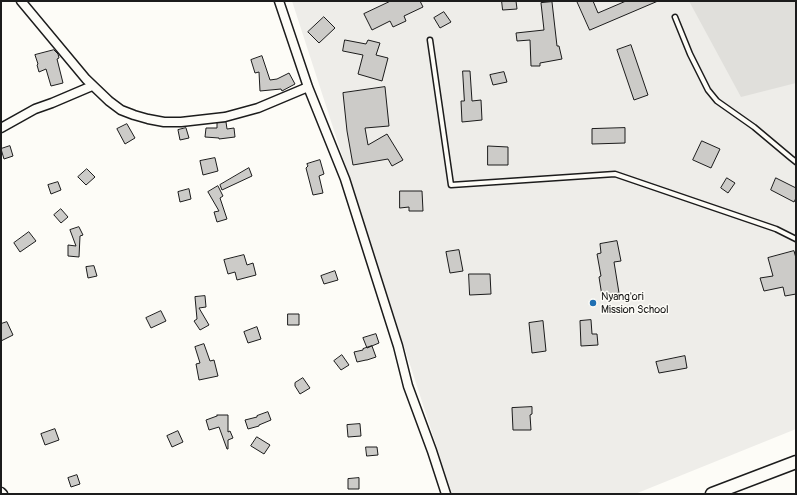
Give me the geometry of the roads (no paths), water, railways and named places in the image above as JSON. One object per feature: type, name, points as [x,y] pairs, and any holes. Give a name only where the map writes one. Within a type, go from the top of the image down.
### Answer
[{"type":"main road","points":[[712,494],[796,462]]},
{"type":"street","points":[[21,1],[92,86],[121,110],[148,119],[164,122],[181,122],[225,116],[258,108],[308,87]]},
{"type":"street","points":[[279,1],[308,87],[344,179],[398,346],[408,386],[446,494]]},
{"type":"street","points":[[1,128],[35,109],[92,86]]},
{"type":"lane","points":[[675,17],[690,54],[708,90],[717,101],[754,128],[796,162]]},
{"type":"lane","points":[[430,40],[451,185],[615,174],[776,229],[796,239]]},
{"type":"place","name":"Nyang'ori Mission School","points":[[593,303]]}]
